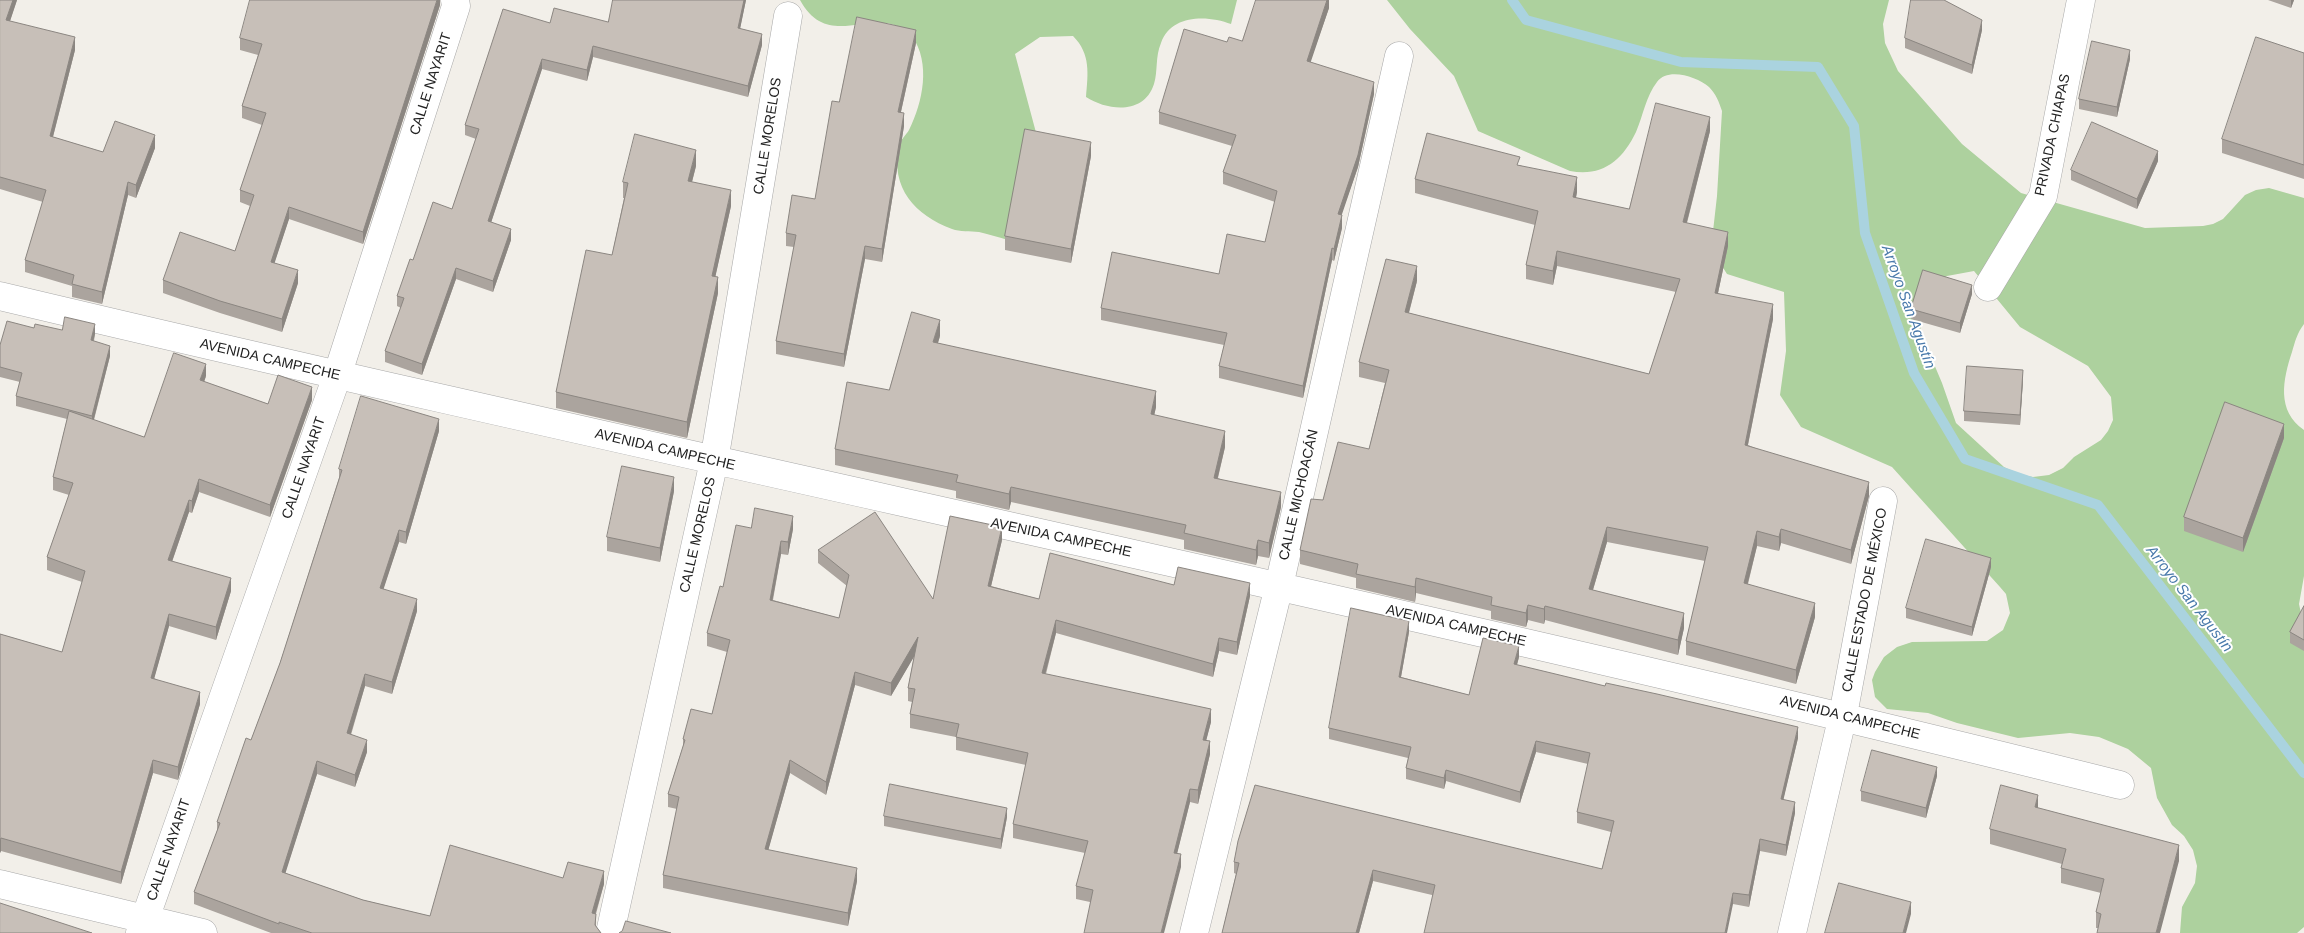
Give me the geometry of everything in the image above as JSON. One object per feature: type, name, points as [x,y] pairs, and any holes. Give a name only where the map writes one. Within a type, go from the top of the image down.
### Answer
[{"type":"street","name":"CALLE NAYARIT","points":[[142,926],[337,376],[456,6],[455,0]]},
{"type":"street","name":"PRIVADA CHIAPAS","points":[[1988,288],[2043,196],[2080,0]]},
{"type":"street","name":"CALLE MORELOS","points":[[610,933],[714,461],[788,16]]},
{"type":"street","name":"CALLE MICHOACÁN","points":[[1194,933],[1279,586],[1399,56]]},
{"type":"street","name":"AVENIDA CAMPECHE","points":[[0,296],[337,376],[1279,586],[1843,715],[2120,784]]},
{"type":"street","name":"CALLE ESTADO DE MÉXICO","points":[[1792,933],[1843,715],[1883,501]]},
{"type":"street","points":[[0,884],[142,926],[203,933]]},
{"type":"green space","points":[[800,0],[1237,0],[1231,24],[1212,19],[1191,19],[1181,22],[1166,33],[1159,48],[1154,84],[1149,94],[1142,101],[1134,105],[1115,107],[1095,102],[1086,97],[1088,72],[1086,57],[1073,36],[1040,37],[1015,54],[1042,155],[1008,240],[979,232],[955,230],[939,223],[917,208],[908,198],[902,187],[898,175],[899,146],[914,119],[923,83],[922,58],[912,36],[898,26],[884,23],[839,26],[825,24],[812,16]]},
{"type":"green space","points":[[1387,0],[1889,0],[1883,24],[1885,43],[1898,71],[1962,144],[2021,193],[2145,228],[2213,224],[2223,219],[2245,195],[2256,190],[2269,188],[2304,198],[2304,324],[2296,338],[2289,362],[2284,384],[2284,394],[2289,414],[2304,430],[2304,576],[2299,604],[2304,627],[2304,927],[2297,933],[2180,933],[2182,907],[2195,883],[2197,866],[2193,850],[2184,836],[2172,825],[2157,798],[2151,768],[2128,749],[2099,737],[2070,733],[2018,738],[1957,723],[1928,713],[1887,709],[1875,697],[1872,680],[1875,672],[1884,657],[1897,647],[1912,642],[1987,641],[2003,630],[2010,613],[2006,594],[1892,467],[1801,427],[1780,395],[1786,351],[1784,292],[1727,274],[1711,249],[1717,196],[1722,111],[1714,92],[1704,83],[1690,77],[1675,74],[1662,77],[1650,93],[1636,132],[1617,159],[1610,165],[1592,172],[1570,171],[1478,131],[1454,76],[1410,29]],"holes":[[[1974,271],[2020,327],[2088,366],[2111,397],[2113,420],[2101,440],[2074,457],[2063,468],[2049,475],[2033,477],[2018,474],[2004,467],[1956,423],[1942,383],[1920,331],[1929,287],[1947,276]]]},
{"type":"building","points":[[0,0],[13,0],[6,20],[75,37],[50,136],[103,152],[115,121],[155,135],[136,185],[128,182],[102,292],[72,284],[74,275],[25,260],[46,190],[0,177]]},
{"type":"building","points":[[250,0],[437,0],[363,232],[289,207],[271,262],[298,270],[282,319],[220,301],[163,280],[180,232],[235,251],[254,195],[240,190],[266,113],[242,106],[262,44],[240,38]]},
{"type":"building","points":[[613,0],[744,0],[738,28],[762,34],[748,86],[593,46],[587,70],[542,59],[488,221],[511,229],[493,281],[456,268],[422,364],[385,351],[404,298],[397,296],[410,259],[413,260],[433,202],[452,209],[479,129],[465,125],[503,9],[550,23],[554,8],[608,22]]},
{"type":"building","points":[[1256,0],[1327,0],[1307,61],[1374,82],[1358,155],[1338,214],[1342,215],[1334,249],[1332,248],[1303,386],[1219,366],[1227,333],[1101,308],[1112,252],[1219,274],[1227,234],[1265,242],[1277,191],[1223,172],[1236,135],[1159,112],[1184,29],[1227,42],[1229,37],[1242,41]]},
{"type":"building","points":[[1911,0],[1944,0],[1982,20],[1972,65],[1905,38]]},
{"type":"building","points":[[857,17],[916,30],[898,112],[904,113],[882,249],[865,246],[844,354],[776,341],[796,235],[786,233],[792,195],[815,199],[832,101],[839,102]]},
{"type":"building","points":[[2256,37],[2304,53],[2304,165],[2222,139]]},
{"type":"building","points":[[2092,41],[2130,50],[2117,107],[2079,99]]},
{"type":"building","points":[[1656,103],[1710,117],[1683,222],[1728,232],[1715,293],[1773,304],[1745,445],[1869,482],[1851,550],[1781,529],[1779,537],[1757,531],[1744,583],[1815,603],[1796,670],[1686,641],[1708,547],[1607,527],[1589,589],[1684,613],[1678,640],[1545,606],[1544,609],[1528,605],[1526,613],[1491,605],[1492,597],[1416,578],[1415,587],[1356,574],[1358,564],[1300,550],[1311,499],[1323,500],[1338,442],[1369,449],[1389,370],[1359,362],[1386,259],[1417,266],[1405,312],[1649,374],[1680,279],[1557,251],[1553,271],[1526,265],[1538,211],[1415,179],[1427,133],[1520,157],[1517,165],[1577,177],[1573,197],[1629,209]]},
{"type":"building","points":[[2092,122],[2158,151],[2137,199],[2071,170]]},
{"type":"building","points":[[1025,129],[1091,142],[1071,249],[1005,236]]},
{"type":"building","points":[[635,134],[696,150],[688,181],[731,190],[712,276],[718,277],[687,422],[556,392],[586,250],[612,255],[628,183],[623,182]]},
{"type":"building","points":[[1923,270],[1972,285],[1960,323],[1911,309]]},
{"type":"building","points":[[912,312],[940,320],[933,342],[1156,391],[1151,414],[1225,431],[1214,478],[1281,492],[1269,543],[1258,540],[1256,550],[1184,533],[1186,525],[1011,487],[1009,494],[956,482],[958,475],[835,449],[847,382],[889,390]]},
{"type":"building","points":[[65,317],[95,324],[91,340],[110,346],[92,416],[16,396],[22,373],[0,367],[0,345],[7,321],[34,328],[35,324],[62,330]]},
{"type":"building","points":[[174,353],[206,364],[200,380],[268,404],[278,375],[312,387],[270,505],[199,479],[192,501],[189,500],[168,560],[231,578],[216,627],[169,614],[151,678],[200,692],[178,767],[153,760],[121,872],[1,838],[0,840],[0,634],[62,652],[85,571],[47,557],[73,483],[53,477],[69,411],[144,437]]},
{"type":"building","points":[[1967,366],[2023,370],[2020,415],[1964,411]]},
{"type":"building","points":[[361,396],[439,419],[406,532],[399,530],[380,588],[417,599],[392,682],[365,674],[347,733],[367,740],[355,775],[317,761],[282,872],[363,900],[430,916],[450,845],[563,878],[568,862],[604,871],[592,913],[596,914],[595,925],[601,933],[312,933],[279,922],[279,924],[194,892],[220,823],[217,822],[246,738],[251,740],[280,663],[342,470],[339,469]]},
{"type":"building","points":[[2225,402],[2284,424],[2243,538],[2184,517]]},
{"type":"building","points":[[622,466],[674,477],[660,548],[607,537]]},
{"type":"building","points":[[755,508],[793,516],[788,542],[781,541],[770,600],[839,618],[849,575],[818,550],[875,512],[933,599],[950,516],[1002,527],[988,586],[1039,599],[1050,553],[1174,585],[1178,567],[1250,583],[1237,642],[1219,638],[1213,664],[1056,620],[1042,673],[1211,709],[1203,740],[1210,741],[1198,790],[1190,789],[1174,853],[1181,854],[1161,933],[1084,933],[1093,890],[1076,886],[1088,841],[1013,824],[1028,753],[956,737],[959,724],[910,714],[915,689],[908,688],[918,637],[891,683],[855,672],[826,782],[790,760],[765,849],[857,868],[848,913],[663,875],[679,797],[668,794],[685,740],[683,739],[691,709],[712,714],[730,640],[707,633],[720,586],[723,587],[736,525],[751,528]]},
{"type":"building","points":[[1926,539],[1991,558],[1972,627],[1906,608]]},
{"type":"building","points":[[2304,606],[2304,640],[2290,632]]},
{"type":"building","points":[[1351,608],[1409,621],[1399,677],[1469,695],[1483,638],[1519,646],[1514,664],[1605,686],[1606,683],[1798,727],[1781,799],[1795,802],[1786,845],[1760,839],[1749,895],[1733,893],[1725,933],[1424,933],[1435,885],[1373,870],[1356,933],[1222,933],[1239,863],[1234,862],[1238,841],[1255,785],[1602,869],[1614,821],[1577,812],[1590,753],[1536,741],[1520,792],[1446,770],[1444,778],[1406,768],[1411,747],[1329,728]]},
{"type":"building","points":[[1872,750],[1937,767],[1926,808],[1861,791]]},
{"type":"building","points":[[890,784],[1007,808],[1001,839],[884,816]]},
{"type":"building","points":[[2001,785],[2038,795],[2035,807],[2179,845],[2156,933],[2097,933],[2101,914],[2096,912],[2104,879],[2061,868],[2066,849],[1990,829]]},
{"type":"building","points":[[1839,883],[1911,902],[1903,933],[1825,933]]},
{"type":"building","points":[[0,903],[92,933],[0,933]]},
{"type":"building","points":[[626,921],[671,933],[619,933],[622,931]]},
{"type":"waterway","name":"Arroyo San Agustín","points":[[1512,0],[1526,20],[1681,62],[1818,67],[1854,126],[1865,233],[1914,373],[1965,459],[2098,505],[2304,773]]}]
